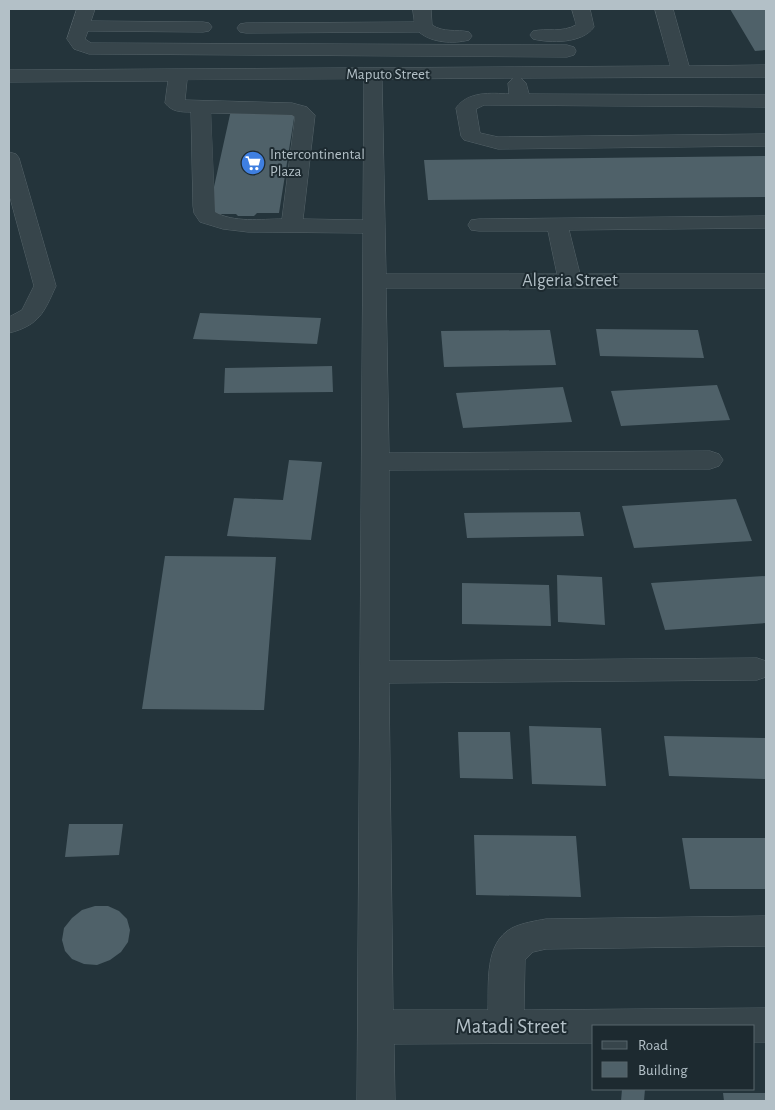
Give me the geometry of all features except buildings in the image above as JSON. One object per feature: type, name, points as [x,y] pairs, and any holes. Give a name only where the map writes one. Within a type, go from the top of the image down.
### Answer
[{"type":"street","points":[[246,28],[422,18],[430,33],[439,36],[571,35],[585,27],[581,9]]},
{"type":"street","points":[[664,9],[681,72]]},
{"type":"street","points":[[203,27],[83,17],[76,39],[80,45],[89,48],[567,51]]},
{"type":"street","name":"Maputo Street","points":[[9,76],[766,71]]},
{"type":"street","points":[[516,73],[520,100]]},
{"type":"street","points":[[178,75],[175,103],[179,106],[292,109],[300,111],[305,115],[292,225]]},
{"type":"street","points":[[373,75],[376,462],[374,672],[376,1101]]},
{"type":"street","points":[[766,101],[480,100],[471,103],[466,108],[471,136],[498,143],[766,140]]},
{"type":"street","points":[[201,107],[203,199],[204,210],[208,218],[216,222],[232,224],[373,227]]},
{"type":"street","points":[[9,158],[45,286],[30,314],[9,326]]},
{"type":"street","points":[[479,225],[766,222]]},
{"type":"street","points":[[557,224],[570,281]]},
{"type":"street","name":"Algeria Street","points":[[374,280],[766,282]]},
{"type":"street","points":[[376,462],[710,460]]},
{"type":"street","points":[[374,672],[757,669]]},
{"type":"street","points":[[505,1025],[508,958],[515,946],[524,938],[546,934],[766,932]]},
{"type":"street","name":"Matadi Street","points":[[376,1027],[766,1025]]},
{"type":"place","name":"Intercontinental Plaza","points":[[253,163]]}]
